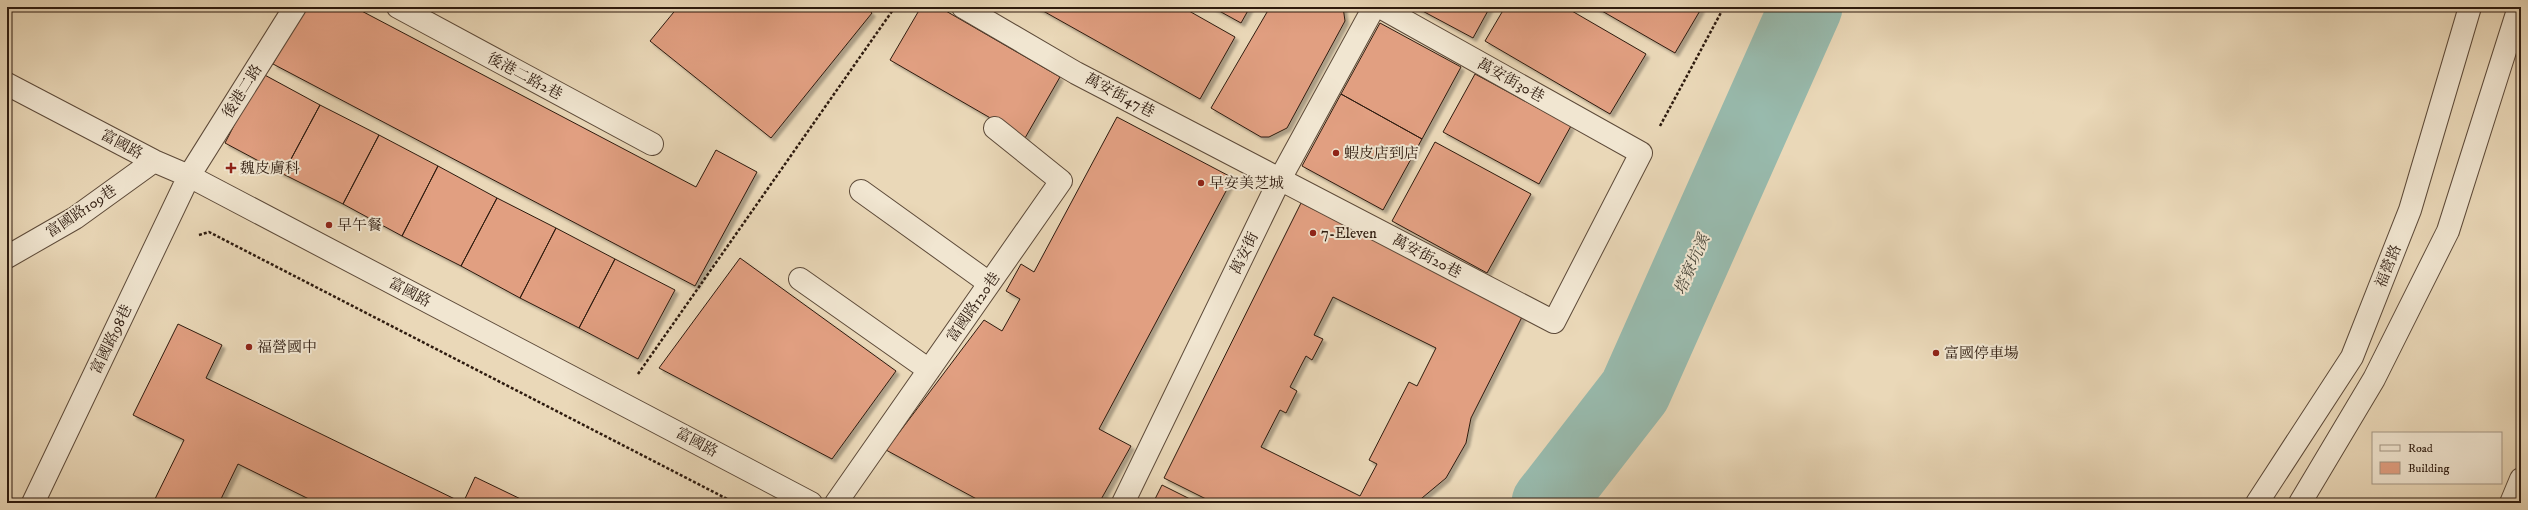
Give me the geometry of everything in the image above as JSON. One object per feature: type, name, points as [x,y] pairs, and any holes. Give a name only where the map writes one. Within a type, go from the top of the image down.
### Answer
[{"type":"street","name":"後港二路","points":[[189,176],[295,7]]},
{"type":"street","name":"後港二路2巷","points":[[398,7],[652,144]]},
{"type":"street","name":"萬安街47巷","points":[[963,7],[1076,73],[1280,179]]},
{"type":"street","name":"萬安街","points":[[1123,503],[1280,179],[1374,7]]},
{"type":"street","name":"萬安街30巷","points":[[1380,7],[1642,153]]},
{"type":"street","name":"福營路","points":[[2257,503],[2352,357],[2410,210],[2470,7]]},
{"type":"street","points":[[2300,503],[2374,379],[2448,231],[2518,7]]},
{"type":"street","name":"富國路","points":[[7,84],[154,161],[189,176],[811,503]]},
{"type":"street","name":"富國路120巷","points":[[836,503],[1061,180],[995,128]]},
{"type":"street","name":"萬安街20巷","points":[[1280,179],[1554,322],[1642,153]]},
{"type":"street","name":"富國路109巷","points":[[7,257],[75,218],[154,161]]},
{"type":"street","name":"富國路98巷","points":[[33,503],[189,176]]},
{"type":"street","points":[[861,191],[990,283]]},
{"type":"street","points":[[800,279],[929,370]]},
{"type":"street","points":[[2511,503],[2521,479]]},
{"type":"path","points":[[619,401],[894,7]]},
{"type":"path","points":[[1642,153],[1668,116],[1724,7]]},
{"type":"path","points":[[194,237],[209,232],[734,503]]},
{"type":"building","points":[[304,7],[354,7],[696,187],[716,150],[757,172],[695,286],[273,64]]},
{"type":"building","points":[[678,7],[865,7],[872,13],[771,138],[650,41]]},
{"type":"building","points":[[921,7],[939,7],[1060,77],[1025,138],[890,60]]},
{"type":"building","points":[[1036,7],[1182,7],[1235,37],[1200,99]]},
{"type":"building","points":[[1212,7],[1250,7],[1241,23]]},
{"type":"building","points":[[1270,7],[1343,7],[1345,21],[1287,128],[1269,137],[1261,137],[1211,108]]},
{"type":"building","points":[[1415,7],[1490,7],[1473,38]]},
{"type":"building","points":[[1505,7],[1565,7],[1646,54],[1610,114],[1485,41]]},
{"type":"building","points":[[1595,7],[1697,7],[1701,9],[1675,53]]},
{"type":"building","points":[[1380,23],[1461,67],[1422,139],[1341,94]]},
{"type":"building","points":[[261,73],[320,105],[283,174],[225,143]]},
{"type":"building","points":[[1475,74],[1571,126],[1539,184],[1443,132]]},
{"type":"building","points":[[1341,94],[1422,139],[1383,210],[1302,166]]},
{"type":"building","points":[[320,105],[379,135],[343,204],[283,174]]},
{"type":"building","points":[[1117,117],[1233,178],[1099,429],[1131,446],[1099,503],[984,503],[886,450],[984,320],[1002,331],[1020,299],[1006,291],[1021,264],[1034,272]]},
{"type":"building","points":[[379,135],[438,166],[402,236],[343,204]]},
{"type":"building","points":[[1435,142],[1531,194],[1487,273],[1392,221]]},
{"type":"building","points":[[438,166],[497,198],[461,266],[402,236]]},
{"type":"building","points":[[497,198],[556,228],[520,298],[461,266]]},
{"type":"building","points":[[1301,203],[1524,313],[1471,418],[1466,443],[1446,478],[1416,503],[1214,503],[1164,478]],"holes":[[[1333,297],[1436,348],[1417,386],[1409,382],[1369,460],[1377,464],[1360,496],[1261,447],[1280,410],[1286,413],[1297,391],[1290,387],[1306,356],[1312,360],[1323,339],[1314,335]]]},
{"type":"building","points":[[556,228],[615,259],[579,328],[520,298]]},
{"type":"building","points":[[740,258],[896,371],[832,459],[659,368]]},
{"type":"building","points":[[615,259],[675,290],[638,359],[579,328]]},
{"type":"building","points":[[178,324],[222,345],[206,378],[463,503],[317,503],[238,464],[219,503],[153,503],[184,440],[133,415]]},
{"type":"building","points":[[475,477],[529,503],[463,503]]},
{"type":"building","points":[[1162,485],[1198,503],[1153,503]]},
{"type":"waterway","name":"塔寮坑溪","points":[[1548,503],[1635,391],[1806,7]]},
{"type":"place","name":"蝦皮店到店","points":[[1336,153]]},
{"type":"place","name":"魏皮膚科","points":[[231,168]]},
{"type":"place","name":"早安美芝城","points":[[1201,183]]},
{"type":"place","name":"早午餐","points":[[329,225]]},
{"type":"place","name":"7-Eleven","points":[[1313,233]]},
{"type":"place","name":"福營國中","points":[[249,347]]},
{"type":"place","name":"富國停車場","points":[[1936,353]]}]
